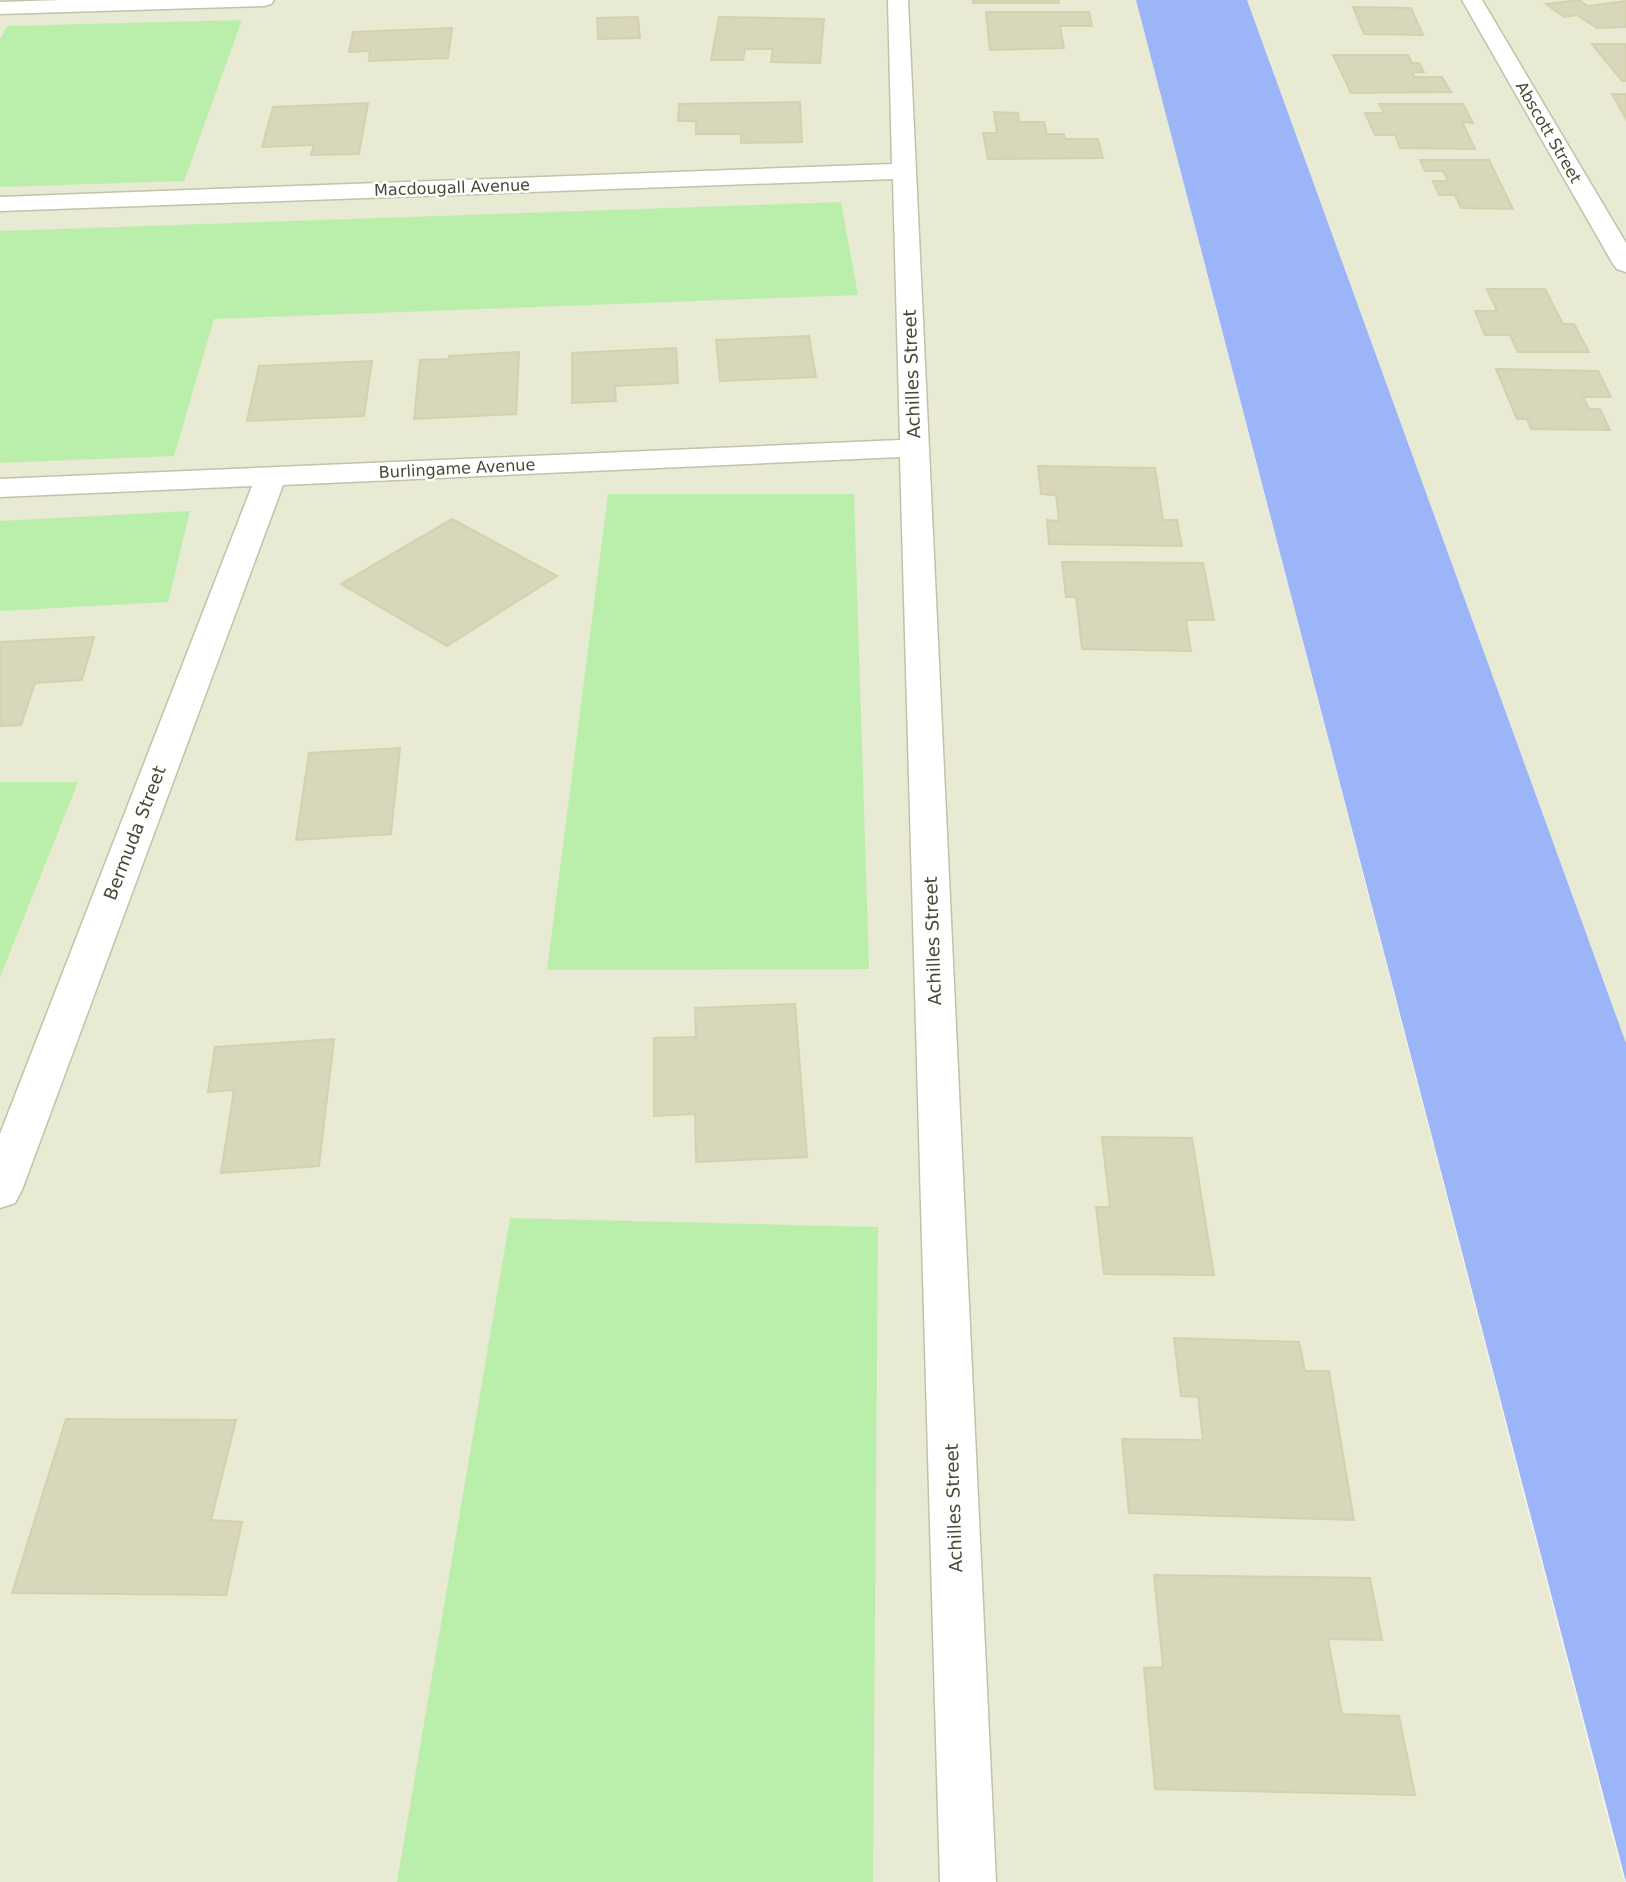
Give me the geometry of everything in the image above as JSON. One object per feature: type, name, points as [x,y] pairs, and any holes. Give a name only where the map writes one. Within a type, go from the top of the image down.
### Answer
[{"type":"street","points":[[0,8],[264,0]]},
{"type":"street","name":"Achilles Street","points":[[898,0],[968,1882]]},
{"type":"street","name":"Abscott Street","points":[[1472,0],[1626,264]]},
{"type":"street","name":"Macdougall Avenue","points":[[0,204],[905,171]]},
{"type":"street","name":"Burlingame Avenue","points":[[0,488],[915,448]]},
{"type":"street","name":"Bermuda Street","points":[[0,1190],[271,476]]},
{"type":"shaded area","points":[[0,0],[1136,0],[1624,1882],[0,1882]]},
{"type":"shaded area","points":[[1247,0],[1626,0],[1626,1043]]},
{"type":"green space","points":[[242,20],[184,181],[0,187],[0,39],[7,26]]},
{"type":"green space","points":[[841,202],[858,295],[214,319],[174,456],[0,463],[0,231]]},
{"type":"green space","points":[[608,494],[854,494],[869,969],[547,970]]},
{"type":"green space","points":[[190,511],[168,602],[0,611],[0,521]]},
{"type":"green space","points":[[0,782],[78,782],[0,977]]},
{"type":"green space","points":[[510,1218],[878,1227],[873,1882],[397,1882]]},
{"type":"water","points":[[1136,0],[1247,0],[1626,1043],[1626,1882]]},
{"type":"building","points":[[973,0],[1058,0],[1059,3],[973,3]]},
{"type":"building","points":[[1579,0],[1588,6],[1626,1],[1626,27],[1597,28],[1577,15],[1564,17],[1546,4]]},
{"type":"building","points":[[1353,7],[1411,8],[1423,35],[1364,34]]},
{"type":"building","points":[[986,12],[1089,12],[1092,26],[1060,26],[1064,48],[990,50]]},
{"type":"building","points":[[638,17],[640,38],[598,39],[597,18]]},
{"type":"building","points":[[719,17],[824,19],[820,63],[771,62],[773,49],[745,49],[743,60],[711,60]]},
{"type":"building","points":[[452,28],[448,58],[369,61],[370,51],[349,52],[353,32]]},
{"type":"building","points":[[1592,44],[1626,44],[1626,81],[1622,81]]},
{"type":"building","points":[[1333,55],[1408,55],[1412,63],[1419,63],[1424,72],[1412,72],[1415,77],[1442,77],[1451,92],[1351,93]]},
{"type":"building","points":[[1612,94],[1626,94],[1626,119]]},
{"type":"building","points":[[800,102],[802,142],[741,143],[741,134],[696,134],[696,121],[678,121],[679,104]]},
{"type":"building","points":[[368,103],[359,154],[311,155],[314,145],[262,147],[273,107]]},
{"type":"building","points":[[1379,104],[1463,104],[1473,123],[1462,122],[1475,149],[1400,148],[1395,135],[1375,135],[1365,113],[1384,113]]},
{"type":"building","points":[[994,112],[1018,113],[1019,122],[1044,122],[1047,134],[1064,134],[1065,139],[1098,139],[1103,158],[988,159],[983,133],[997,133]]},
{"type":"building","points":[[1420,160],[1489,160],[1513,209],[1461,208],[1455,195],[1439,195],[1433,181],[1448,181],[1443,171],[1425,171]]},
{"type":"building","points":[[1487,289],[1545,289],[1563,324],[1574,324],[1589,352],[1518,352],[1510,335],[1485,335],[1475,311],[1497,311]]},
{"type":"building","points":[[809,336],[816,377],[720,381],[716,340]]},
{"type":"building","points":[[676,348],[678,383],[615,386],[616,401],[572,403],[572,353]]},
{"type":"building","points":[[519,352],[516,414],[414,419],[420,360]]},
{"type":"building","points":[[372,361],[364,416],[247,421],[259,366]]},
{"type":"building","points":[[1496,369],[1598,371],[1611,397],[1583,397],[1589,409],[1600,409],[1610,430],[1531,429],[1527,419],[1517,419]]},
{"type":"building","points":[[1038,466],[1155,468],[1163,520],[1177,520],[1182,546],[1049,544],[1047,520],[1059,521],[1056,495],[1041,494]]},
{"type":"building","points":[[452,519],[557,576],[447,646],[341,584]]},
{"type":"building","points":[[1062,562],[1203,563],[1214,620],[1186,620],[1191,651],[1082,649],[1076,597],[1066,597]]},
{"type":"building","points":[[94,637],[82,680],[35,683],[21,725],[0,726],[0,642]]},
{"type":"building","points":[[400,748],[391,834],[296,840],[309,753]]},
{"type":"building","points":[[795,1004],[807,1157],[696,1162],[695,1114],[654,1116],[654,1038],[696,1037],[695,1008]]},
{"type":"building","points":[[334,1039],[319,1166],[221,1173],[234,1090],[208,1092],[215,1047]]},
{"type":"building","points":[[1102,1137],[1192,1138],[1214,1275],[1104,1274],[1096,1207],[1110,1207]]},
{"type":"building","points":[[1174,1338],[1299,1342],[1305,1371],[1329,1371],[1354,1520],[1129,1513],[1122,1439],[1203,1440],[1198,1397],[1181,1396]]},
{"type":"building","points":[[66,1419],[236,1420],[211,1520],[242,1522],[226,1595],[12,1593]]},
{"type":"building","points":[[1154,1575],[1370,1578],[1382,1640],[1328,1639],[1342,1714],[1399,1716],[1415,1795],[1155,1789],[1144,1668],[1163,1667]]}]
